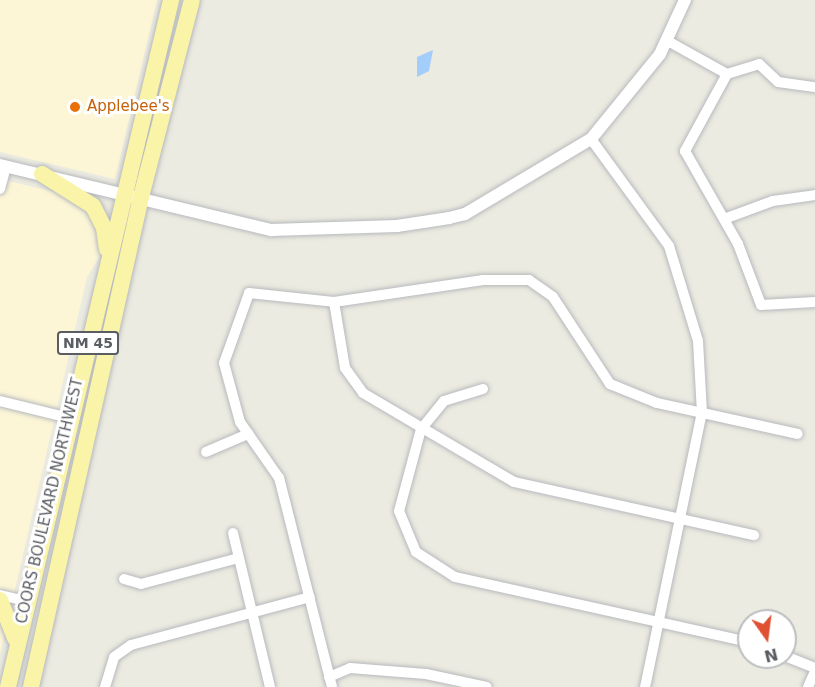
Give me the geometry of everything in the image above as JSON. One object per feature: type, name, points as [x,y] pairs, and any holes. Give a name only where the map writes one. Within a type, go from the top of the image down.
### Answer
[{"type":"main road","name":"COORS BOULEVARD NORTHWEST","points":[[8,687],[69,418],[171,0]]},
{"type":"main road","name":"COORS BOULEVARD NORTHWEST","points":[[31,687],[141,197],[192,0]]},
{"type":"main road","points":[[42,174],[93,206],[104,228],[108,260]]},
{"type":"main road","points":[[0,600],[12,622],[16,646]]},
{"type":"main road","points":[[23,687],[35,631],[26,602]]},
{"type":"street","points":[[0,189],[3,165],[124,192],[271,230],[397,226],[465,214],[591,140],[666,40],[685,0]]},
{"type":"street","points":[[666,40],[727,74]]},
{"type":"street","points":[[815,87],[778,82],[759,64],[727,74],[684,151],[724,219],[761,306],[815,302]]},
{"type":"street","points":[[591,140],[669,246],[699,341],[702,412],[683,521],[657,624],[645,687]]},
{"type":"street","points":[[724,219],[773,201],[815,195]]},
{"type":"street","points":[[487,687],[426,674],[350,668],[331,682],[279,478],[248,434],[225,363],[249,293],[334,302],[483,280],[530,279],[553,297],[610,384],[702,412],[798,434]]},
{"type":"street","points":[[334,302],[345,368],[363,393],[514,482],[754,536]]},
{"type":"street","points":[[483,389],[444,401],[421,429],[399,511],[416,552],[455,577],[657,624],[737,640]]},
{"type":"street","points":[[0,401],[69,418]]},
{"type":"street","points":[[206,452],[248,434]]},
{"type":"street","points":[[233,533],[270,687]]},
{"type":"street","points":[[124,579],[141,584],[239,558]]},
{"type":"street","points":[[0,595],[26,602]]},
{"type":"street","points":[[105,687],[114,657],[130,645],[310,597]]},
{"type":"street","points":[[797,662],[815,670],[808,687]]},
{"type":"shaded area","points":[[0,0],[157,0],[115,179],[0,152]]},
{"type":"shaded area","points":[[0,179],[75,197],[85,204],[102,239],[100,256],[87,277],[0,654]]},
{"type":"water","points":[[433,50],[429,71],[417,77],[417,57]]},
{"type":"place","name":"Applebee's","points":[[75,107]]}]
